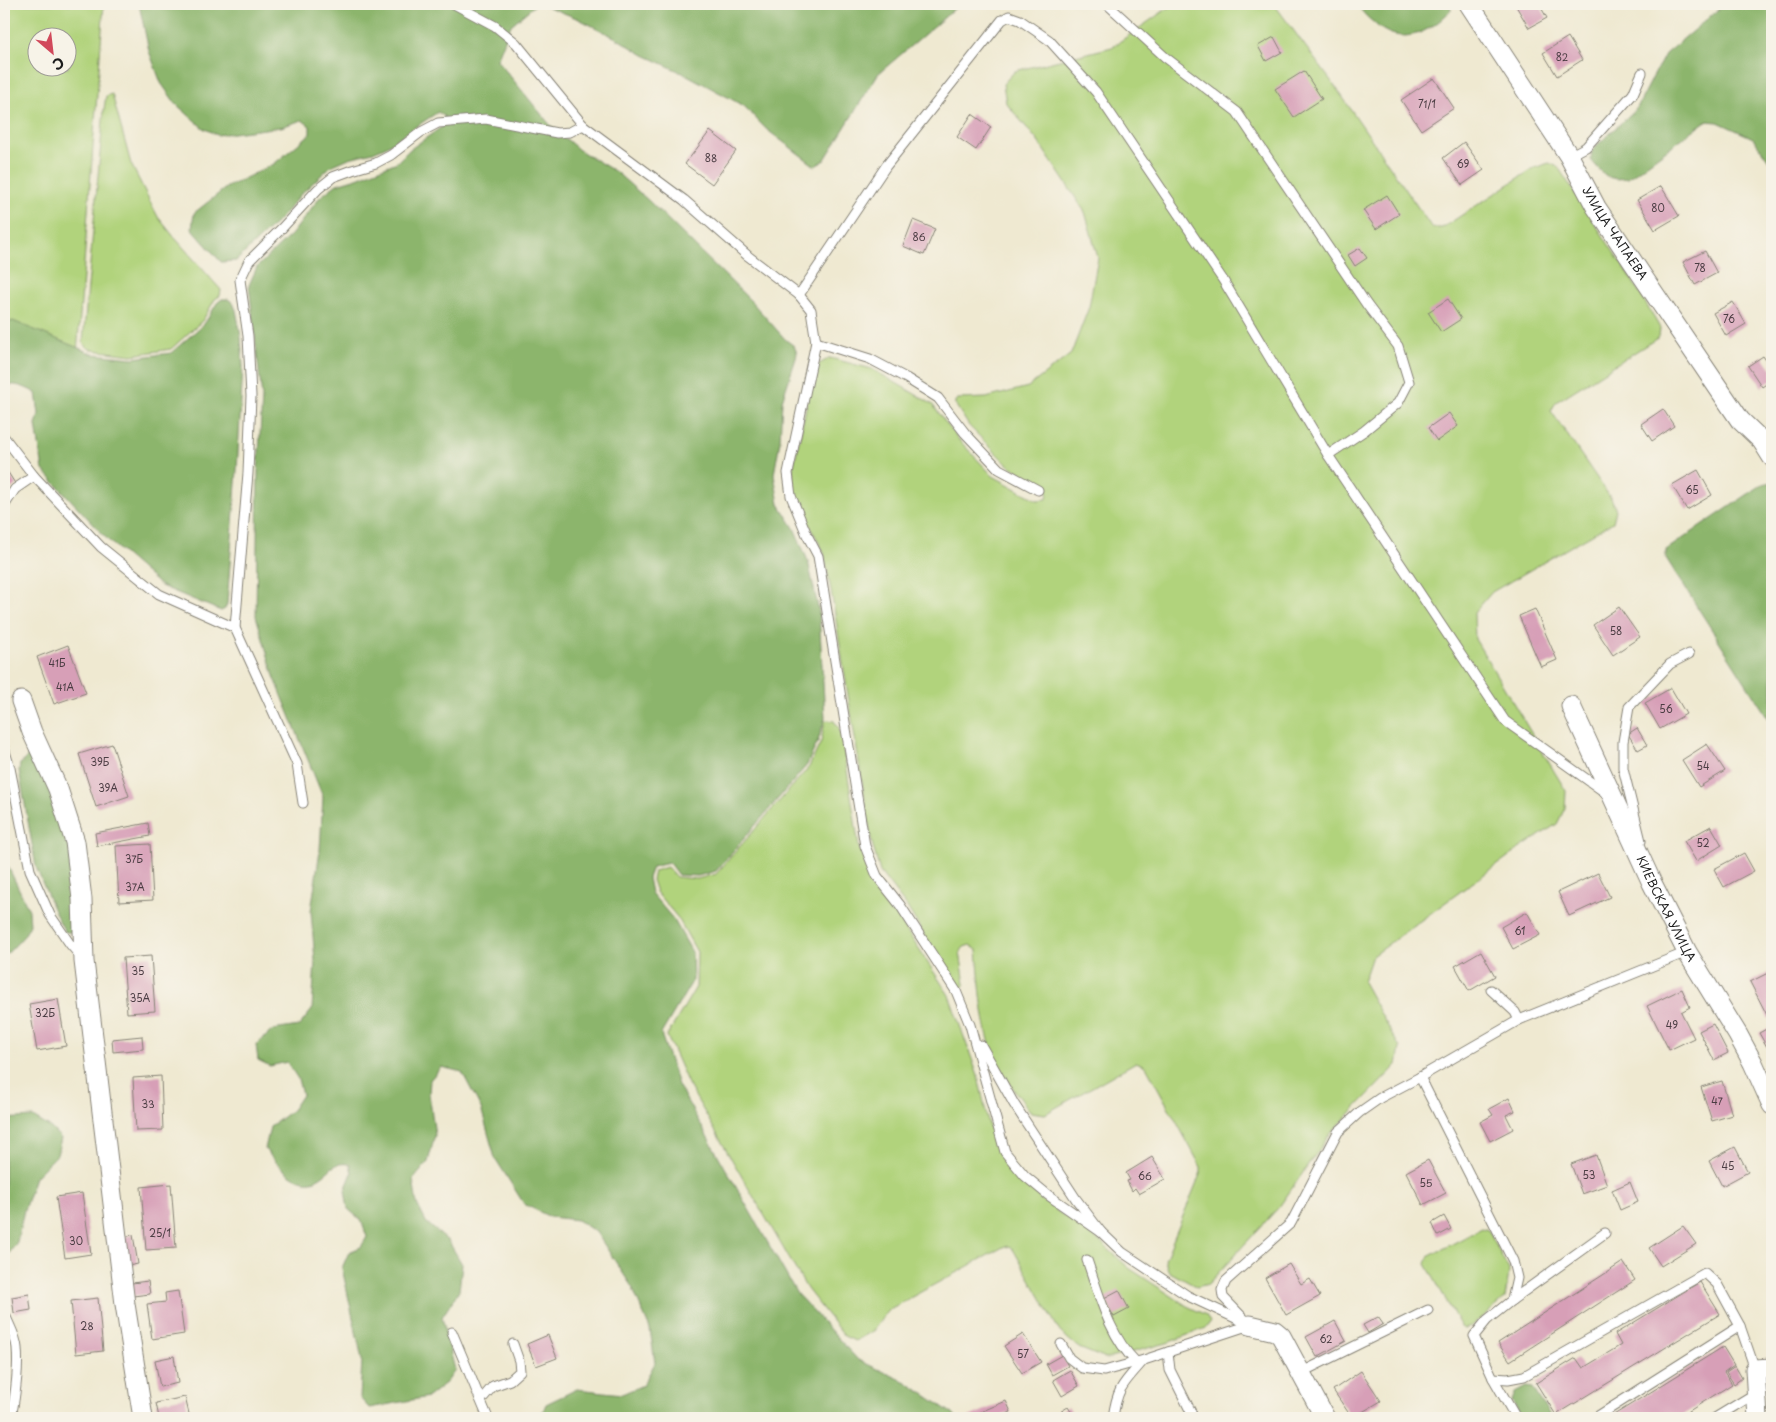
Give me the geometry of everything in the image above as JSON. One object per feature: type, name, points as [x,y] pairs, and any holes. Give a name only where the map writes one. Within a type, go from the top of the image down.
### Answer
[{"type":"street","name":"УЛИЦА ЧАПАЕВА","points":[[1468,4],[1569,156],[1596,207],[1640,274],[1740,420],[1762,442],[1772,457]]},
{"type":"street","points":[[21,701],[32,732],[58,789],[75,842],[82,899],[84,960],[125,1304],[143,1418]]},
{"type":"street","name":"КИЕВСКАЯ УЛИЦА","points":[[1571,706],[1652,883],[1687,952],[1753,1062],[1772,1105]]},
{"type":"street","points":[[1250,1325],[1275,1331],[1281,1336],[1325,1418]]},
{"type":"street","points":[[1758,1418],[1756,1393],[1764,1369]]},
{"type":"lane","points":[[454,4],[495,26],[516,43],[583,125],[677,195],[748,256],[799,295],[811,310],[816,342],[788,473],[791,496],[818,556],[865,846],[877,876],[900,905],[956,991],[991,1065],[1014,1104],[1076,1199],[1100,1232]]},
{"type":"lane","points":[[1107,4],[1165,57],[1236,112],[1367,305],[1398,346],[1409,382],[1398,403],[1364,431],[1328,455]]},
{"type":"lane","points":[[799,295],[886,166],[1002,20],[1009,16],[1020,20],[1050,40],[1096,92],[1223,280],[1328,455],[1505,722],[1615,799]]},
{"type":"lane","points":[[1569,156],[1586,147],[1633,94],[1642,73]]},
{"type":"lane","points":[[303,803],[297,764],[236,628],[248,472],[251,396],[248,336],[240,280],[249,261],[318,189],[333,177],[376,163],[391,155],[420,132],[438,123],[486,119],[557,133],[570,132],[583,125]]},
{"type":"lane","points":[[816,342],[870,359],[938,398],[965,434],[999,469],[1038,490]]},
{"type":"lane","points":[[4,437],[34,476],[101,547],[159,594],[236,628]]},
{"type":"lane","points":[[4,506],[15,490],[34,476]]},
{"type":"lane","points":[[1652,883],[1623,768],[1623,742],[1629,707],[1670,664],[1689,654]]},
{"type":"lane","points":[[4,748],[10,768],[30,870],[50,914],[70,944],[84,960]]},
{"type":"lane","points":[[1250,1325],[1223,1297],[1222,1290],[1226,1281],[1291,1223],[1338,1132],[1360,1112],[1380,1098],[1518,1020],[1687,952]]},
{"type":"lane","points":[[1491,990],[1515,1012],[1518,1020]]},
{"type":"lane","points":[[970,1024],[1005,1152],[1025,1176],[1100,1232],[1122,1252],[1188,1296],[1250,1325]]},
{"type":"lane","points":[[1420,1077],[1513,1261],[1517,1278],[1512,1300]]},
{"type":"lane","points":[[1516,1418],[1493,1378],[1474,1336],[1486,1320],[1605,1233]]},
{"type":"lane","points":[[1087,1260],[1113,1329],[1128,1354],[1140,1361]]},
{"type":"lane","points":[[1493,1378],[1508,1379],[1524,1376],[1705,1273],[1717,1284],[1764,1369]]},
{"type":"lane","points":[[1300,1373],[1428,1310]]},
{"type":"lane","points":[[4,1312],[14,1333],[17,1348],[11,1418]]},
{"type":"lane","points":[[1061,1344],[1069,1358],[1082,1368],[1104,1371],[1250,1325]]},
{"type":"lane","points":[[1595,1418],[1740,1326]]},
{"type":"lane","points":[[452,1332],[488,1418]]},
{"type":"lane","points":[[480,1400],[493,1386],[510,1380],[520,1371],[520,1361],[513,1344]]},
{"type":"lane","points":[[1168,1352],[1170,1370],[1194,1418]]},
{"type":"lane","points":[[1112,1418],[1121,1386],[1140,1361]]},
{"type":"lane","points":[[1715,1418],[1756,1393]]},
{"type":"green space","points":[[4,4],[104,4],[76,367],[4,361]]},
{"type":"green space","points":[[139,4],[536,4],[511,25],[497,60],[551,126],[579,150],[616,172],[649,201],[794,346],[797,353],[782,401],[780,441],[774,474],[779,504],[794,528],[808,561],[819,612],[825,718],[818,741],[807,765],[716,871],[698,876],[678,875],[669,863],[652,867],[648,878],[651,893],[674,920],[692,952],[693,980],[661,1034],[678,1085],[797,1294],[858,1360],[906,1382],[956,1418],[540,1418],[546,1404],[577,1389],[622,1394],[643,1385],[655,1363],[650,1329],[632,1287],[596,1232],[577,1220],[550,1217],[524,1204],[495,1158],[481,1108],[462,1072],[441,1067],[430,1080],[429,1094],[435,1135],[428,1162],[413,1180],[417,1204],[426,1222],[449,1242],[462,1264],[459,1291],[442,1317],[455,1370],[447,1382],[428,1397],[369,1408],[360,1398],[362,1359],[342,1268],[349,1252],[361,1247],[367,1237],[361,1220],[348,1209],[345,1190],[352,1173],[350,1164],[336,1165],[319,1178],[304,1181],[289,1174],[265,1149],[270,1127],[292,1110],[302,1095],[298,1079],[287,1062],[270,1066],[258,1060],[256,1045],[273,1030],[299,1026],[312,1010],[315,961],[311,911],[320,850],[323,797],[274,676],[256,616],[258,472],[262,397],[249,285],[257,267],[292,234],[320,197],[337,184],[397,162],[409,150],[443,126],[444,116],[438,112],[387,146],[331,166],[236,261],[221,262],[192,229],[194,213],[227,187],[274,164],[310,134],[310,126],[302,120],[281,127],[217,135],[203,128],[176,104],[161,83],[149,51]]},
{"type":"green space","points":[[541,4],[960,4],[878,74],[824,161],[815,166],[766,129],[744,106],[687,75],[644,55],[579,19]]},
{"type":"green space","points":[[1170,4],[1274,4],[1337,89],[1432,228],[1442,228],[1534,168],[1549,163],[1558,167],[1632,280],[1660,328],[1659,337],[1556,402],[1551,411],[1612,500],[1616,510],[1613,522],[1492,592],[1474,613],[1475,639],[1566,791],[1565,808],[1557,824],[1516,851],[1372,956],[1363,982],[1400,1048],[1397,1065],[1330,1134],[1279,1207],[1208,1284],[1197,1287],[1168,1271],[1165,1260],[1201,1172],[1201,1167],[1146,1066],[1136,1062],[1045,1114],[1031,1112],[1003,1074],[991,1048],[982,1006],[977,950],[970,945],[964,947],[960,952],[965,984],[961,989],[958,989],[907,907],[880,872],[872,843],[824,552],[793,494],[793,469],[813,375],[819,364],[830,358],[872,369],[932,404],[958,439],[993,476],[1037,500],[1047,499],[1048,490],[1006,463],[969,426],[955,404],[955,401],[958,399],[986,398],[1028,387],[1071,354],[1089,307],[1098,258],[1085,212],[1037,140],[1006,103],[1003,84],[1015,71],[1112,47],[1168,8]]},
{"type":"green space","points":[[1359,4],[1450,4],[1451,10],[1433,26],[1424,31],[1414,35],[1403,36],[1383,30],[1364,14]]},
{"type":"green space","points":[[1725,4],[1772,4],[1772,165],[1753,138],[1718,122],[1706,121],[1628,178],[1615,179],[1606,176],[1591,160],[1592,150],[1637,108],[1665,54]]},
{"type":"green space","points":[[112,94],[131,164],[158,217],[221,290],[220,296],[215,299],[203,320],[171,349],[132,355],[92,350],[85,346],[83,342],[104,109],[106,96]]},
{"type":"green space","points":[[222,299],[228,299],[233,303],[236,310],[241,337],[243,367],[227,604],[225,609],[221,611],[161,586],[108,540],[43,470],[36,425],[39,414],[36,393],[16,385],[4,386],[4,324],[13,321],[93,354],[133,358],[171,353],[205,323],[217,303]]},
{"type":"green space","points":[[1772,482],[1772,724],[1666,558],[1666,550],[1763,484]]},
{"type":"green space","points":[[825,721],[834,721],[839,728],[842,738],[859,847],[872,878],[949,995],[978,1076],[989,1126],[999,1154],[1019,1178],[1044,1202],[1095,1237],[1129,1268],[1187,1306],[1206,1315],[1210,1322],[1206,1328],[1167,1343],[1106,1359],[1079,1348],[1060,1332],[1013,1249],[1005,1246],[888,1310],[873,1331],[855,1341],[844,1336],[807,1289],[688,1084],[667,1036],[696,987],[697,952],[678,918],[656,892],[652,880],[654,871],[667,867],[676,877],[697,879],[716,874],[809,767],[821,742]]},
{"type":"green space","points":[[29,755],[39,760],[70,843],[75,928],[71,932],[65,932],[36,867],[19,770],[20,764]]},
{"type":"green space","points":[[4,858],[29,910],[30,925],[24,936],[4,957]]},
{"type":"green space","points":[[33,1117],[51,1128],[61,1138],[57,1155],[35,1177],[24,1210],[17,1242],[4,1261],[4,1119]]},
{"type":"green space","points":[[1482,1228],[1488,1230],[1509,1270],[1505,1298],[1471,1327],[1465,1329],[1461,1327],[1426,1264],[1428,1257]]},
{"type":"green space","points":[[1526,1387],[1533,1388],[1551,1417],[1555,1418],[1522,1418],[1512,1401],[1515,1393]]},
{"type":"building","points":[[1520,4],[1539,4],[1547,18],[1529,28],[1516,6]]},
{"type":"building","points":[[1274,37],[1282,52],[1266,61],[1258,46]]},
{"type":"building","points":[[1568,37],[1582,60],[1557,76],[1543,53]]},
{"type":"building","points":[[1304,71],[1322,99],[1294,117],[1275,89]]},
{"type":"building","points":[[1434,78],[1454,108],[1421,130],[1401,100]]},
{"type":"building","points":[[972,114],[991,127],[976,150],[957,137]]},
{"type":"building","points":[[710,131],[736,151],[712,184],[685,164]]},
{"type":"building","points":[[1464,142],[1484,170],[1462,185],[1443,158]]},
{"type":"building","points":[[1661,186],[1679,216],[1655,230],[1637,200]]},
{"type":"building","points":[[1387,195],[1399,214],[1376,229],[1363,210]]},
{"type":"building","points":[[913,220],[935,229],[924,255],[903,246]]},
{"type":"building","points":[[1360,248],[1367,258],[1355,266],[1348,255]]},
{"type":"building","points":[[1705,251],[1717,273],[1695,285],[1683,262]]},
{"type":"building","points":[[1448,299],[1461,319],[1441,332],[1428,312]]},
{"type":"building","points":[[1733,302],[1746,324],[1726,336],[1713,313]]},
{"type":"building","points":[[1763,356],[1772,369],[1772,380],[1762,387],[1748,366]]},
{"type":"building","points":[[1663,409],[1674,426],[1652,441],[1641,424]]},
{"type":"building","points":[[1449,413],[1458,426],[1437,441],[1428,428]]},
{"type":"building","points":[[4,466],[16,485],[5,493],[4,491]]},
{"type":"building","points":[[1698,470],[1712,495],[1687,510],[1672,485]]},
{"type":"building","points":[[1619,607],[1640,637],[1613,655],[1593,625]]},
{"type":"building","points":[[1535,609],[1557,660],[1541,667],[1519,616]]},
{"type":"building","points":[[68,645],[86,693],[54,704],[37,657]]},
{"type":"building","points":[[1671,688],[1686,714],[1660,729],[1645,703]]},
{"type":"building","points":[[1637,728],[1647,745],[1638,750],[1628,734]]},
{"type":"building","points":[[112,744],[129,796],[96,807],[79,754]]},
{"type":"building","points":[[1707,744],[1725,771],[1699,787],[1682,760]]},
{"type":"building","points":[[148,823],[150,836],[97,846],[95,833]]},
{"type":"building","points":[[1711,826],[1722,845],[1696,861],[1684,841]]},
{"type":"building","points":[[150,844],[153,900],[119,902],[116,846]]},
{"type":"building","points":[[1744,853],[1754,871],[1724,887],[1714,869]]},
{"type":"building","points":[[1598,873],[1610,897],[1569,916],[1558,892]]},
{"type":"building","points":[[1527,912],[1540,935],[1513,949],[1501,927]]},
{"type":"building","points":[[1481,951],[1495,976],[1469,991],[1455,966]]},
{"type":"building","points":[[151,956],[155,1011],[127,1013],[123,958]]},
{"type":"building","points":[[1772,971],[1772,1017],[1769,1019],[1750,982]]},
{"type":"building","points":[[1682,989],[1690,1007],[1681,1012],[1694,1038],[1669,1050],[1647,1006]]},
{"type":"building","points":[[58,999],[66,1046],[37,1051],[29,1004]]},
{"type":"building","points":[[1713,1024],[1728,1053],[1714,1060],[1699,1031]]},
{"type":"building","points":[[1772,1026],[1772,1044],[1767,1047],[1759,1033]]},
{"type":"building","points":[[142,1036],[143,1049],[113,1052],[112,1039]]},
{"type":"building","points":[[161,1076],[163,1130],[136,1131],[133,1078]]},
{"type":"building","points":[[1722,1081],[1732,1115],[1712,1121],[1701,1087]]},
{"type":"building","points":[[1509,1098],[1515,1111],[1506,1115],[1513,1129],[1490,1141],[1480,1122],[1493,1115],[1489,1109]]},
{"type":"building","points":[[1735,1147],[1748,1172],[1722,1186],[1709,1161]]},
{"type":"building","points":[[1596,1155],[1607,1185],[1582,1194],[1571,1164]]},
{"type":"building","points":[[1152,1157],[1165,1179],[1139,1194],[1135,1188],[1132,1191],[1127,1181],[1130,1180],[1126,1173]]},
{"type":"building","points":[[1428,1160],[1446,1193],[1423,1205],[1406,1172]]},
{"type":"building","points":[[1630,1182],[1638,1202],[1620,1210],[1612,1190]]},
{"type":"building","points":[[171,1184],[176,1248],[146,1250],[141,1187]]},
{"type":"building","points":[[82,1193],[91,1254],[65,1258],[56,1197]]},
{"type":"building","points":[[1444,1216],[1451,1229],[1438,1236],[1432,1223]]},
{"type":"building","points":[[1683,1226],[1696,1244],[1661,1266],[1649,1248]]},
{"type":"building","points":[[133,1235],[138,1264],[128,1266],[123,1237]]},
{"type":"building","points":[[1623,1262],[1635,1280],[1510,1361],[1498,1343]]},
{"type":"building","points":[[1289,1264],[1301,1284],[1310,1279],[1320,1296],[1286,1315],[1265,1278]]},
{"type":"building","points":[[148,1281],[150,1294],[133,1296],[132,1283]]},
{"type":"building","points":[[1700,1282],[1720,1314],[1556,1415],[1536,1383],[1576,1358],[1583,1368],[1621,1345],[1615,1334]]},
{"type":"building","points":[[1119,1290],[1129,1309],[1114,1317],[1104,1298]]},
{"type":"building","points":[[178,1291],[184,1334],[152,1339],[147,1304],[166,1302],[165,1293]]},
{"type":"building","points":[[29,1294],[31,1310],[14,1313],[12,1297]]},
{"type":"building","points":[[98,1298],[103,1351],[76,1354],[71,1301]]},
{"type":"building","points":[[1378,1317],[1383,1324],[1368,1333],[1363,1325]]},
{"type":"building","points":[[1335,1321],[1346,1341],[1317,1357],[1306,1337]]},
{"type":"building","points":[[1023,1334],[1041,1362],[1022,1373],[1004,1346]]},
{"type":"building","points":[[548,1335],[557,1358],[536,1366],[527,1344]]},
{"type":"building","points":[[1723,1347],[1734,1365],[1724,1372],[1732,1384],[1678,1418],[1609,1418]]},
{"type":"building","points":[[1062,1355],[1068,1366],[1052,1375],[1046,1364]]},
{"type":"building","points":[[174,1356],[178,1383],[160,1387],[155,1360]]},
{"type":"building","points":[[1735,1366],[1742,1378],[1734,1384],[1726,1372]]},
{"type":"building","points":[[1070,1370],[1079,1386],[1062,1396],[1053,1380]]},
{"type":"building","points":[[1361,1371],[1381,1401],[1352,1418],[1333,1390]]},
{"type":"building","points":[[185,1397],[190,1418],[159,1418],[156,1403]]},
{"type":"building","points":[[1006,1401],[1011,1412],[997,1418],[969,1417]]},
{"type":"building","points":[[1068,1407],[1075,1418],[1050,1418]]}]
